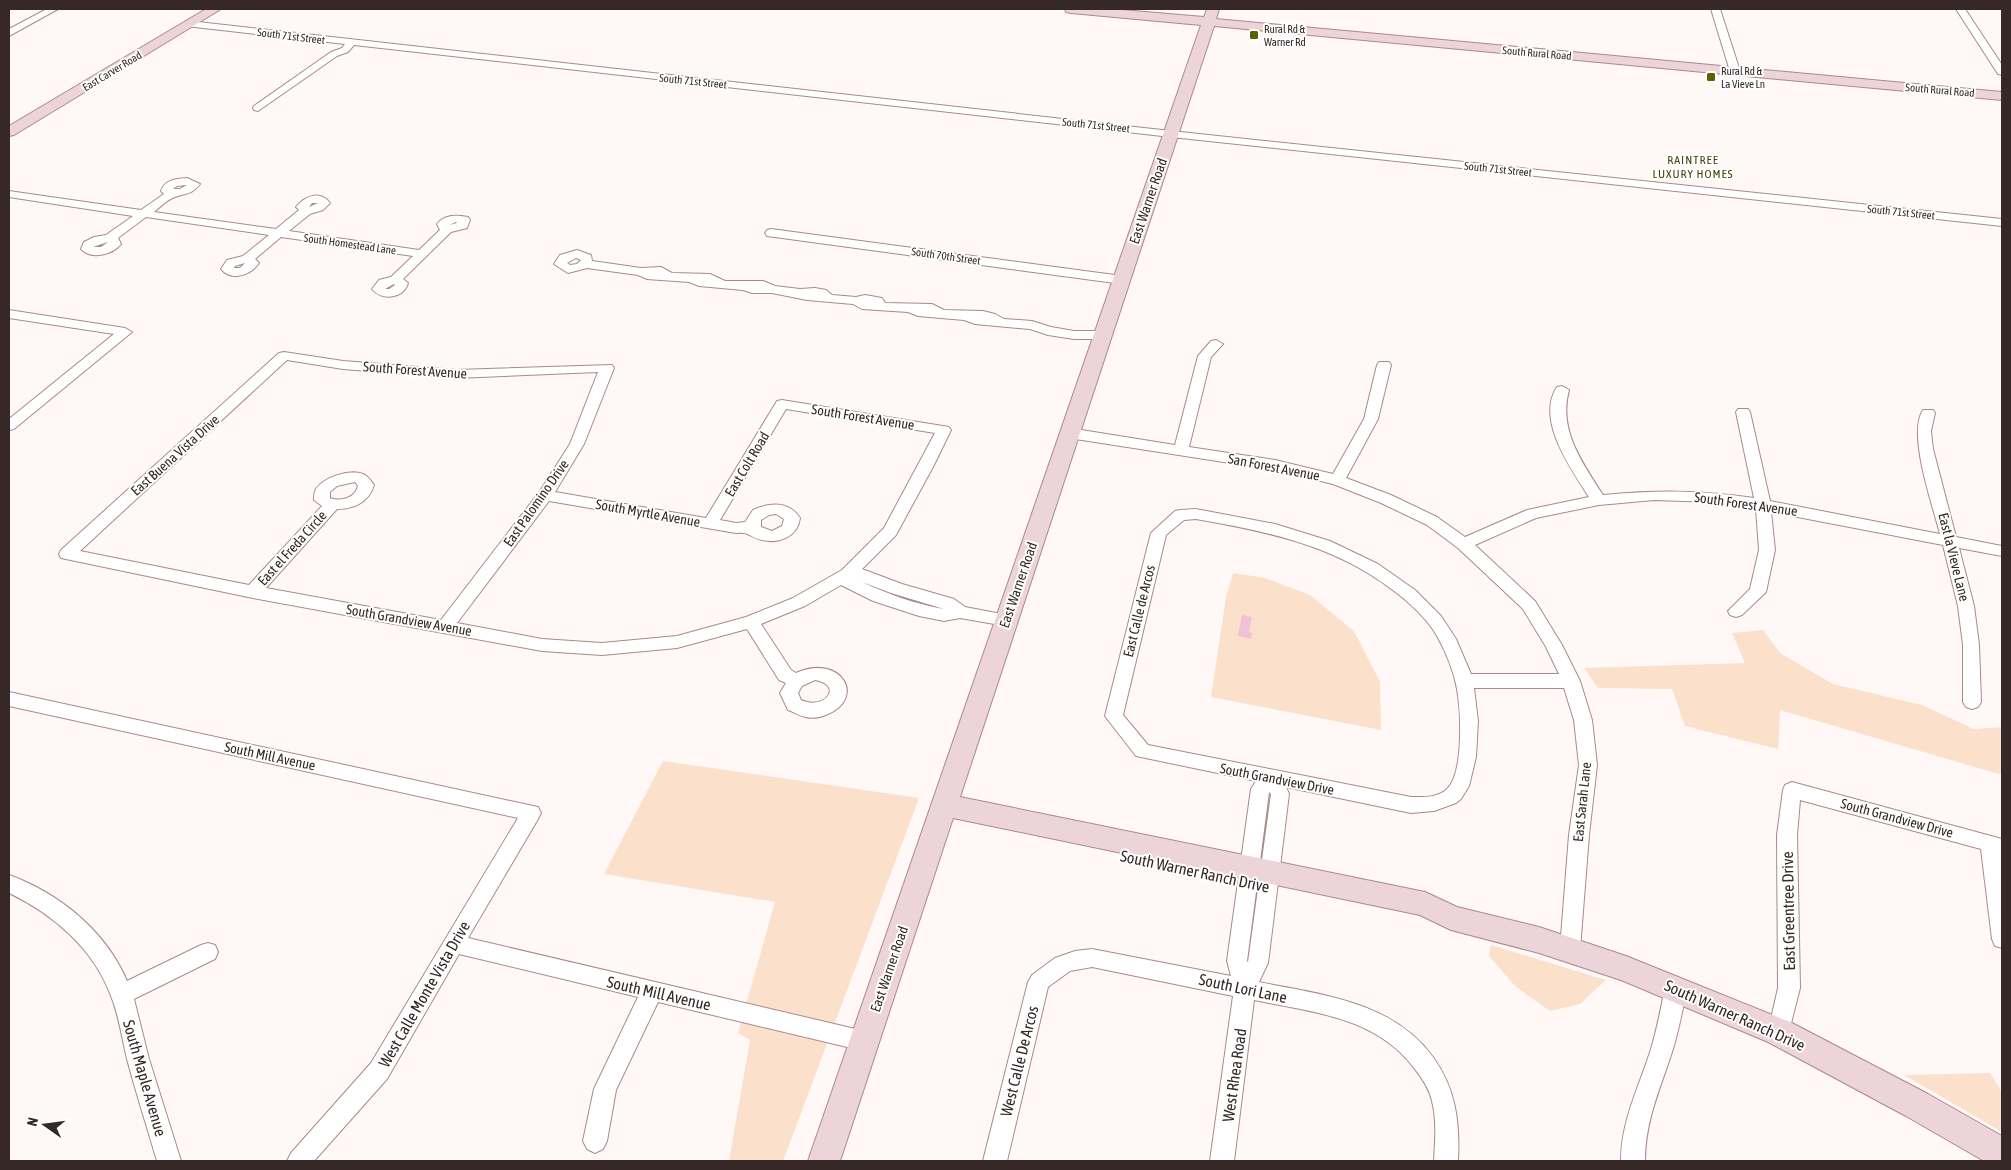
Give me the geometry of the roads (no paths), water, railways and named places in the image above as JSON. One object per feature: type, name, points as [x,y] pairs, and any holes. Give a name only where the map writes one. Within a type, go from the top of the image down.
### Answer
[{"type":"main road","name":"East Carver Road","points":[[9,132],[215,9]]},
{"type":"main road","name":"South Rural Road","points":[[1071,9],[2002,96]]},
{"type":"main road","name":"East Warner Road","points":[[824,1161],[1213,9]]},
{"type":"main road","name":"South Warner Ranch Drive","points":[[942,811],[1258,876],[1423,918],[1451,918],[1492,927],[1570,949],[1676,988],[1779,1032],[1917,1105],[2002,1154]]},
{"type":"street","points":[[9,33],[53,9]]},
{"type":"street","points":[[1715,9],[1735,71]]},
{"type":"street","points":[[1961,9],[2002,72]]},
{"type":"street","name":"South 71st Street","points":[[189,24],[1171,134],[2002,223]]},
{"type":"street","points":[[258,108],[334,54],[344,50],[351,43]]},
{"type":"street","points":[[110,238],[172,193]]},
{"type":"street","name":"South Homestead Lane","points":[[9,195],[422,254]]},
{"type":"street","name":"South Homestead Lane","points":[[247,259],[307,210]]},
{"type":"street","name":"South Homestead Lane","points":[[395,280],[448,229]]},
{"type":"street","name":"South 70th Street","points":[[771,233],[1122,280]]},
{"type":"street","points":[[585,264],[641,272],[656,271],[667,275],[692,278],[715,278],[720,282],[746,286],[755,284],[772,289],[800,293],[810,291],[823,293],[827,297],[856,301],[871,300],[877,301],[880,304],[911,308],[932,308],[939,312],[968,316],[977,314],[991,316],[998,320],[1032,325],[1048,331],[1074,335],[1103,335]]},
{"type":"street","points":[[9,314],[125,332],[9,426]]},
{"type":"street","points":[[1181,450],[1205,356],[1216,344]]},
{"type":"street","name":"South Forest Avenue","points":[[284,356],[343,365],[456,374],[607,368]]},
{"type":"street","name":"East Buena Vista Drive","points":[[67,554],[284,356]]},
{"type":"street","points":[[1337,480],[1371,419],[1384,365]]},
{"type":"street","name":"East Palomino Drive","points":[[445,627],[545,495],[577,444],[607,368]]},
{"type":"street","points":[[1562,390],[1558,414],[1562,432],[1582,474],[1599,500]]},
{"type":"street","name":"South Forest Avenue","points":[[782,404],[944,430]]},
{"type":"street","name":"East Colt Road","points":[[711,523],[782,404]]},
{"type":"street","points":[[1736,611],[1758,592],[1766,550],[1763,505],[1743,412]]},
{"type":"street","name":"East la Vieve Lane","points":[[1928,413],[1924,431],[1926,449],[1966,606],[1971,645],[1972,702]]},
{"type":"street","name":"South Grandview Avenue","points":[[67,554],[253,592],[542,644],[602,649],[677,642],[752,622],[799,602],[846,575],[890,531],[927,465],[944,430]]},
{"type":"street","name":"San Forest Avenue","points":[[1069,433],[1275,465],[1337,480],[1386,499],[1432,521],[1464,544]]},
{"type":"street","name":"South Myrtle Avenue","points":[[545,495],[736,528],[752,526]]},
{"type":"street","name":"South Forest Avenue","points":[[1464,544],[1532,514],[1599,500],[1662,496],[1714,498],[1763,505],[2002,551]]},
{"type":"street","name":"East el Freda Circle","points":[[253,592],[332,505]]},
{"type":"street","name":"East Calle de Arcos","points":[[1114,716],[1159,533],[1180,515],[1196,514],[1256,524],[1297,534],[1340,550],[1373,568],[1423,607],[1445,635],[1465,681]]},
{"type":"street","name":"East Sarah Lane","points":[[1464,544],[1529,605],[1554,645],[1571,681],[1583,720],[1588,765],[1579,835],[1570,949]]},
{"type":"street","points":[[846,575],[944,615],[960,612],[1006,620]]},
{"type":"street","points":[[752,622],[785,675],[796,681]]},
{"type":"street","points":[[1465,681],[1571,681]]},
{"type":"street","name":"South Grandview Drive","points":[[1114,716],[1142,751],[1411,805],[1437,804],[1456,794],[1464,777],[1468,752],[1465,681]]},
{"type":"street","name":"South Mill Avenue","points":[[9,699],[531,813]]},
{"type":"street","name":"West Rhea Road","points":[[1222,1161],[1245,988],[1258,963],[1258,876],[1280,794],[1271,778]]},
{"type":"street","name":"South Grandview Drive","points":[[1792,790],[1996,845]]},
{"type":"street","name":"East Greentree Drive","points":[[1779,1032],[1789,988],[1787,835],[1792,790]]},
{"type":"street","name":"West Calle Monte Vista Drive","points":[[299,1161],[379,1072],[531,813]]},
{"type":"street","points":[[1996,845],[2002,940]]},
{"type":"street","name":"South Maple Avenue","points":[[9,884],[51,906],[77,927],[102,956],[122,994],[153,1112],[169,1161]]},
{"type":"street","name":"South Mill Avenue","points":[[454,944],[864,1041]]},
{"type":"street","points":[[122,994],[208,952]]},
{"type":"street","name":"South Lori Lane","points":[[1055,966],[1072,959],[1092,958],[1245,988],[1343,1010],[1370,1020],[1399,1036],[1419,1056],[1438,1084],[1445,1103],[1447,1120],[1446,1161]]},
{"type":"street","name":"West Calle De Arcos","points":[[995,1161],[1039,982],[1055,966]]},
{"type":"street","points":[[1633,1161],[1635,1129],[1642,1098],[1662,1049],[1676,988]]},
{"type":"street","points":[[595,1141],[605,1089],[652,992]]},
{"type":"place","name":"Rural Rd & Warner Rd","points":[[1254,35]]},
{"type":"place","name":"Rural Rd & La Vieve Ln","points":[[1711,77]]},
{"type":"district","name":"RAINTREE LUXURY HOMES","points":[[1693,167]]}]
